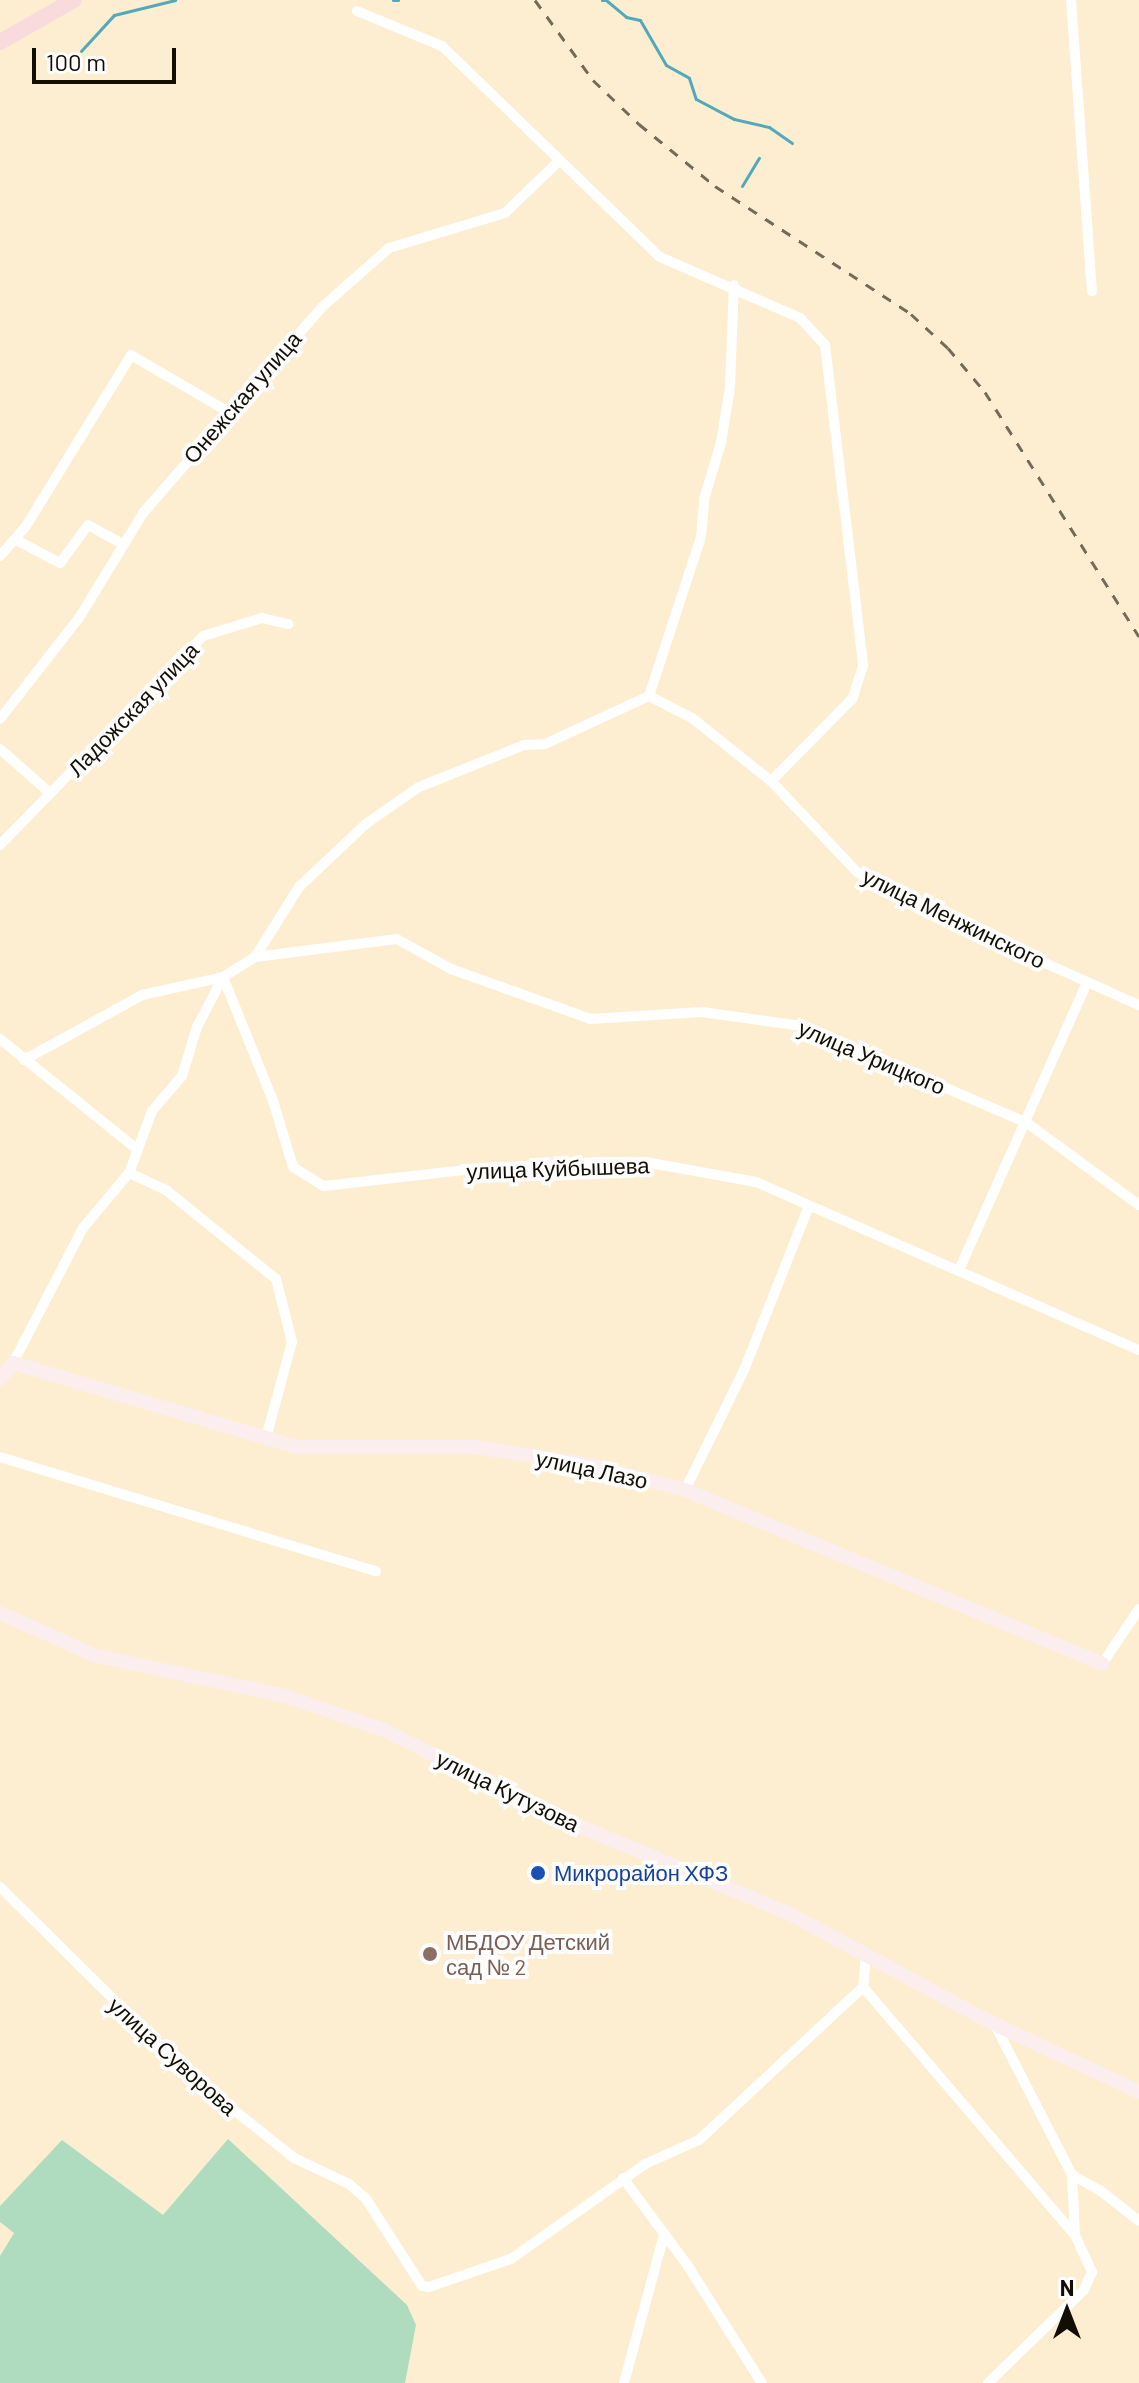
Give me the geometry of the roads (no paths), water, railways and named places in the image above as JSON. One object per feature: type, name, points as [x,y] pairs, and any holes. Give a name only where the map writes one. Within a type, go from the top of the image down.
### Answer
[{"type":"main road","points":[[0,42],[74,0]]},
{"type":"street","points":[[1071,0],[1092,291]]},
{"type":"street","points":[[357,11],[442,46],[558,162],[660,257],[734,285],[800,318],[825,345],[863,666],[852,699],[771,781]]},
{"type":"street","name":"Онежская улица","points":[[0,719],[79,618],[121,543],[227,411],[321,308],[389,248],[505,213],[558,162]]},
{"type":"street","points":[[24,1060],[142,995],[223,977],[255,957],[299,887],[367,823],[419,787],[524,745],[545,744],[590,719],[649,696],[701,537],[704,499],[721,443],[730,387],[734,285]]},
{"type":"street","points":[[0,556],[16,540],[131,355],[227,411]]},
{"type":"street","points":[[16,540],[60,563],[88,525],[121,543]]},
{"type":"street","name":"Ладожская улица","points":[[0,845],[203,636],[262,618],[288,624]]},
{"type":"street","name":"улица Менжинского","points":[[649,696],[692,718],[771,781],[857,872],[1139,1005]]},
{"type":"street","points":[[0,749],[50,793]]},
{"type":"street","name":"улица Урицкого","points":[[255,957],[397,939],[451,969],[591,1019],[702,1012],[767,1017],[802,1026],[1027,1123],[1139,1205]]},
{"type":"street","points":[[0,1379],[13,1363],[83,1228],[129,1173],[160,1097],[182,1076],[197,1027],[223,977]]},
{"type":"street","name":"улица Куйбышева","points":[[223,977],[273,1101],[293,1167],[324,1186],[481,1168],[645,1162],[756,1182],[1139,1350]]},
{"type":"street","points":[[959,1270],[1087,983]]},
{"type":"street","points":[[0,1039],[137,1149]]},
{"type":"street","points":[[129,1173],[166,1190],[276,1279],[292,1342],[266,1438]]},
{"type":"street","points":[[685,1490],[744,1370],[809,1206]]},
{"type":"street","name":"улица Лазо","points":[[13,1363],[297,1447],[476,1447],[590,1465],[685,1490],[1102,1664],[1139,1609]]},
{"type":"street","points":[[0,1457],[376,1571]]},
{"type":"street","name":"улица Кутузова","points":[[0,1613],[96,1656],[285,1696],[384,1730],[557,1817],[792,1915],[995,2025],[1139,2092]]},
{"type":"street","name":"улица Суворова","points":[[0,1887],[191,2076],[294,2158],[349,2184],[366,2199],[422,2286],[429,2287],[511,2259],[623,2178]]},
{"type":"street","points":[[762,2383],[623,2178],[699,2140],[863,1987],[866,1955]]},
{"type":"street","points":[[863,1987],[1075,2235],[1092,2272],[1084,2290],[988,2383]]},
{"type":"street","points":[[995,2025],[1072,2175],[1075,2235]]},
{"type":"street","points":[[1072,2175],[1101,2191],[1139,2221]]},
{"type":"street","points":[[624,2383],[664,2235]]},
{"type":"waterway","points":[[81,51],[114,15],[175,0]]},
{"type":"waterway","points":[[393,0],[398,0]]},
{"type":"waterway","points":[[606,0],[626,17],[640,20],[666,65],[689,78],[696,99],[734,119],[769,127],[792,143]]},
{"type":"waterway","points":[[742,186],[759,158]]},
{"type":"railway","points":[[535,0],[593,80],[639,124],[715,186],[911,314],[948,348],[985,392],[1139,637]]},
{"type":"place","name":"Микрорайон ХФЗ","points":[[538,1873]]},
{"type":"place","name":"МБДОУ Детский сад № 2","points":[[430,1954]]}]
